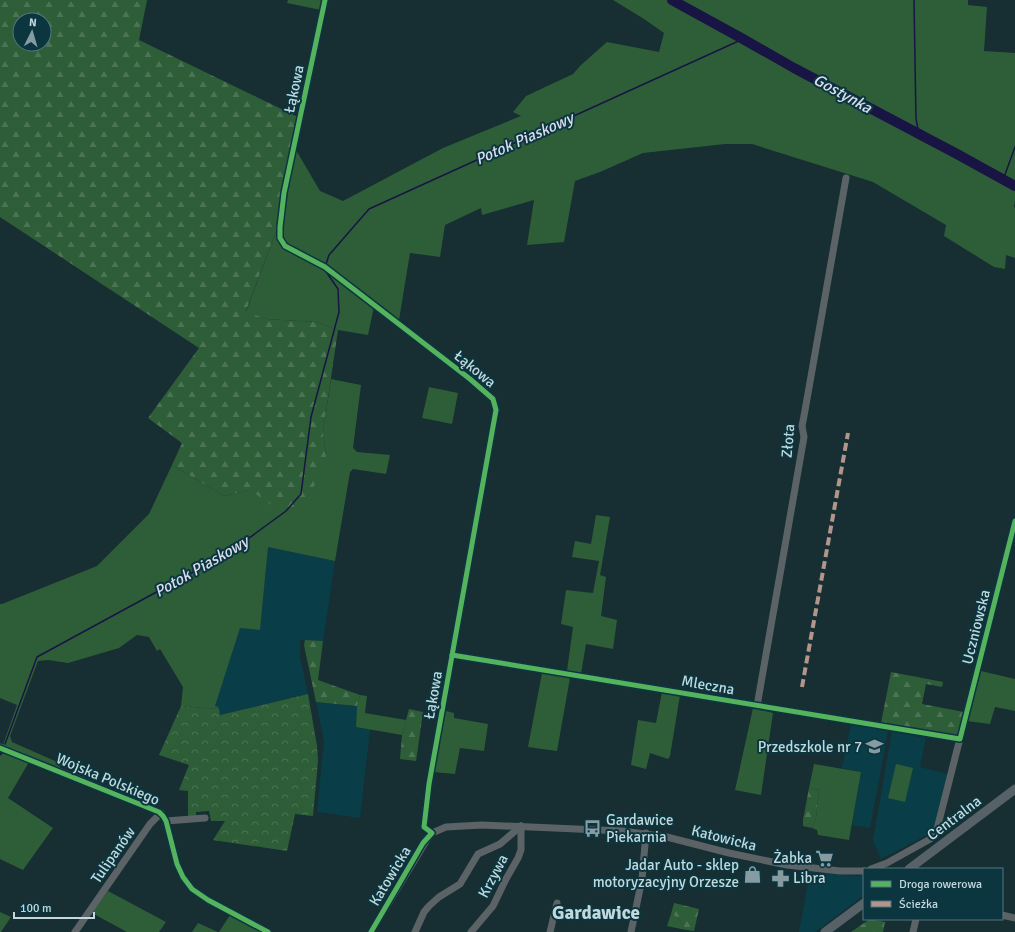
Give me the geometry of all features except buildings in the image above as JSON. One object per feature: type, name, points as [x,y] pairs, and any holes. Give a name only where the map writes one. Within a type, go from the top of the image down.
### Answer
[{"type":"main road","name":"Centralna","points":[[910,868],[1015,789]]},
{"type":"main road","name":"Centralna","points":[[920,868],[1015,797]]},
{"type":"main road","points":[[825,932],[863,904]]},
{"type":"main road","points":[[835,932],[863,911]]},
{"type":"street","name":"Łąkowa","points":[[325,0],[284,193],[280,238],[284,246],[325,267],[470,379],[493,399],[496,410],[426,810],[424,827],[432,833]]},
{"type":"street","name":"Złota","points":[[757,706],[804,437],[802,426],[846,178]]},
{"type":"street","name":"Uczniowska","points":[[889,866],[934,836],[942,813],[1015,521]]},
{"type":"street","name":"Mleczna","points":[[452,655],[960,739]]},
{"type":"street","name":"Wojska Polskiego","points":[[0,747],[161,813],[166,821],[177,864],[192,889],[208,900],[268,932]]},
{"type":"street","name":"Tulipanów","points":[[79,931],[150,824],[161,813]]},
{"type":"street","points":[[166,821],[205,818]]},
{"type":"street","name":"Katowicka","points":[[371,932],[423,843],[432,833],[439,829],[454,826],[521,826],[646,833],[687,841],[758,860],[840,871],[863,871]]},
{"type":"street","points":[[415,932],[418,923],[429,906],[439,897],[460,884],[478,854],[500,844],[521,826]]},
{"type":"street","name":"Krzywa","points":[[470,932],[493,906],[518,858],[521,850],[521,826]]},
{"type":"street","points":[[631,932],[642,879],[646,833]]},
{"type":"street","points":[[877,868],[889,866]]},
{"type":"street","points":[[550,932],[557,902]]},
{"type":"street","points":[[1003,915],[1015,918]]},
{"type":"street","points":[[913,932],[916,920]]},
{"type":"shaded area","points":[[268,547],[335,561],[323,641],[300,640],[300,657],[308,694],[220,715],[218,707],[214,706],[240,628],[260,630]]},
{"type":"shaded area","points":[[316,702],[357,706],[356,727],[370,729],[360,818],[317,812],[324,741]]},
{"type":"shaded area","points":[[851,725],[888,731],[870,828],[852,825],[861,772],[842,768]]},
{"type":"shaded area","points":[[892,732],[926,738],[920,767],[948,774],[935,829],[930,828],[929,833],[925,836],[881,859],[873,840]]},
{"type":"shaded area","points":[[810,872],[857,876],[863,875],[863,896],[815,932],[799,932]]},
{"type":"green space","points":[[0,0],[147,0],[139,40],[300,118],[277,229],[246,311],[266,319],[317,322],[338,330],[323,432],[326,456],[308,499],[289,517],[250,490],[224,496],[172,465],[182,443],[148,418],[199,348],[0,217]]},
{"type":"green space","points":[[288,0],[323,0],[321,10],[287,3]]},
{"type":"green space","points":[[613,0],[968,0],[968,5],[987,7],[984,51],[1015,53],[1015,258],[1006,255],[1005,269],[994,267],[944,236],[946,225],[873,182],[752,144],[725,144],[643,153],[575,181],[564,242],[527,245],[534,200],[482,215],[481,208],[445,225],[440,257],[410,253],[399,320],[375,302],[368,335],[338,330],[317,322],[266,319],[246,312],[277,229],[296,150],[320,191],[343,201],[443,148],[521,116],[513,112],[526,96],[573,74],[607,42],[659,52],[664,33]]},
{"type":"green space","points":[[331,379],[361,385],[353,448],[357,452],[390,455],[386,474],[353,469],[350,472],[335,561],[268,547],[260,630],[240,628],[215,706],[219,709],[181,706],[183,687],[160,649],[157,651],[149,637],[137,635],[119,648],[68,663],[48,660],[38,661],[10,736],[12,742],[64,765],[59,767],[3,745],[17,705],[0,698],[0,604],[97,566],[149,514],[172,465],[224,496],[250,490],[326,456],[323,432]]},
{"type":"green space","points":[[429,387],[458,393],[452,424],[422,418]]},
{"type":"green space","points":[[596,515],[610,517],[600,575],[606,577],[601,616],[617,620],[613,649],[586,644],[581,674],[567,671],[573,627],[561,624],[566,590],[593,593],[599,561],[572,557],[575,541],[591,544]]},
{"type":"green space","points":[[305,640],[323,641],[318,680],[360,695],[357,706],[316,702],[304,645]]},
{"type":"green space","points":[[981,671],[1015,679],[1015,711],[995,707],[990,724],[967,721]]},
{"type":"green space","points":[[891,672],[943,682],[942,687],[926,684],[922,704],[964,712],[957,735],[881,723]]},
{"type":"green space","points":[[542,673],[570,678],[557,751],[528,747]]},
{"type":"green space","points":[[662,692],[680,695],[670,756],[668,759],[650,753],[646,769],[631,765],[638,720],[656,723]]},
{"type":"green space","points":[[308,694],[317,746],[318,761],[313,816],[295,814],[287,851],[213,840],[225,821],[211,821],[209,811],[196,812],[196,817],[188,817],[188,791],[179,790],[189,765],[159,755],[181,706],[219,709],[220,715]]},
{"type":"green space","points":[[360,695],[367,696],[365,713],[406,720],[402,735],[356,727],[357,706]]},
{"type":"green space","points":[[753,708],[773,713],[761,795],[735,790]]},
{"type":"green space","points":[[409,709],[423,712],[416,761],[400,759],[402,735]]},
{"type":"green space","points":[[446,711],[454,713],[454,718],[488,724],[484,751],[460,748],[455,774],[433,772]]},
{"type":"green space","points":[[7,753],[29,762],[8,798],[53,828],[23,870],[0,859],[0,754]]},
{"type":"green space","points":[[814,764],[861,772],[849,840],[818,835],[817,830],[812,828],[816,818],[819,790],[809,788]]},
{"type":"green space","points":[[896,764],[913,768],[905,802],[888,798]]},
{"type":"green space","points":[[809,788],[819,790],[816,818],[812,828],[803,826]]},
{"type":"green space","points":[[108,891],[166,922],[159,932],[127,932],[92,913]]},
{"type":"green space","points":[[674,903],[699,909],[694,931],[686,930],[678,918],[671,914]]},
{"type":"green space","points":[[0,912],[11,917],[1,932],[0,932]]},
{"type":"green space","points":[[671,914],[678,918],[686,930],[667,926]]},
{"type":"green space","points":[[230,915],[262,932],[219,932]]},
{"type":"green space","points":[[869,920],[885,922],[883,932],[851,932]]},
{"type":"green space","points":[[198,923],[218,932],[192,932]]},
{"type":"waterway","name":"Gostynka","points":[[672,0],[794,68],[1015,186]]},
{"type":"waterway","points":[[914,0],[916,119],[919,134]]},
{"type":"waterway","name":"Potok Piaskowy","points":[[326,264],[329,255],[369,209],[743,39]]},
{"type":"waterway","points":[[1003,180],[1015,147]]},
{"type":"waterway","name":"Potok Piaskowy","points":[[5,744],[37,657],[230,552],[286,511],[301,494],[311,417],[339,312],[338,289],[327,273]]},
{"type":"marked path","points":[[802,687],[848,433]]},
{"type":"cycle path","points":[[325,0],[284,193],[280,238],[285,246],[325,267],[470,379],[493,399],[496,410],[429,784],[424,827],[432,833],[423,843],[371,932]]},
{"type":"cycle path","points":[[452,655],[960,739],[1015,521]]},
{"type":"cycle path","points":[[0,748],[159,812],[166,821],[177,864],[183,877],[192,889],[208,900],[268,932]]},
{"type":"place","name":"Przedszkole nr 7","points":[[875,747]]},
{"type":"place","name":"Gardawice Piekarnia","points":[[593,829]]},
{"type":"place","name":"Żabka","points":[[825,858]]},
{"type":"place","name":"Jadar Auto - sklep motoryzacyjny Orzesze","points":[[752,874]]},
{"type":"place","name":"Libra","points":[[780,878]]},
{"type":"district","name":"Gardawice","points":[[596,912]]}]
